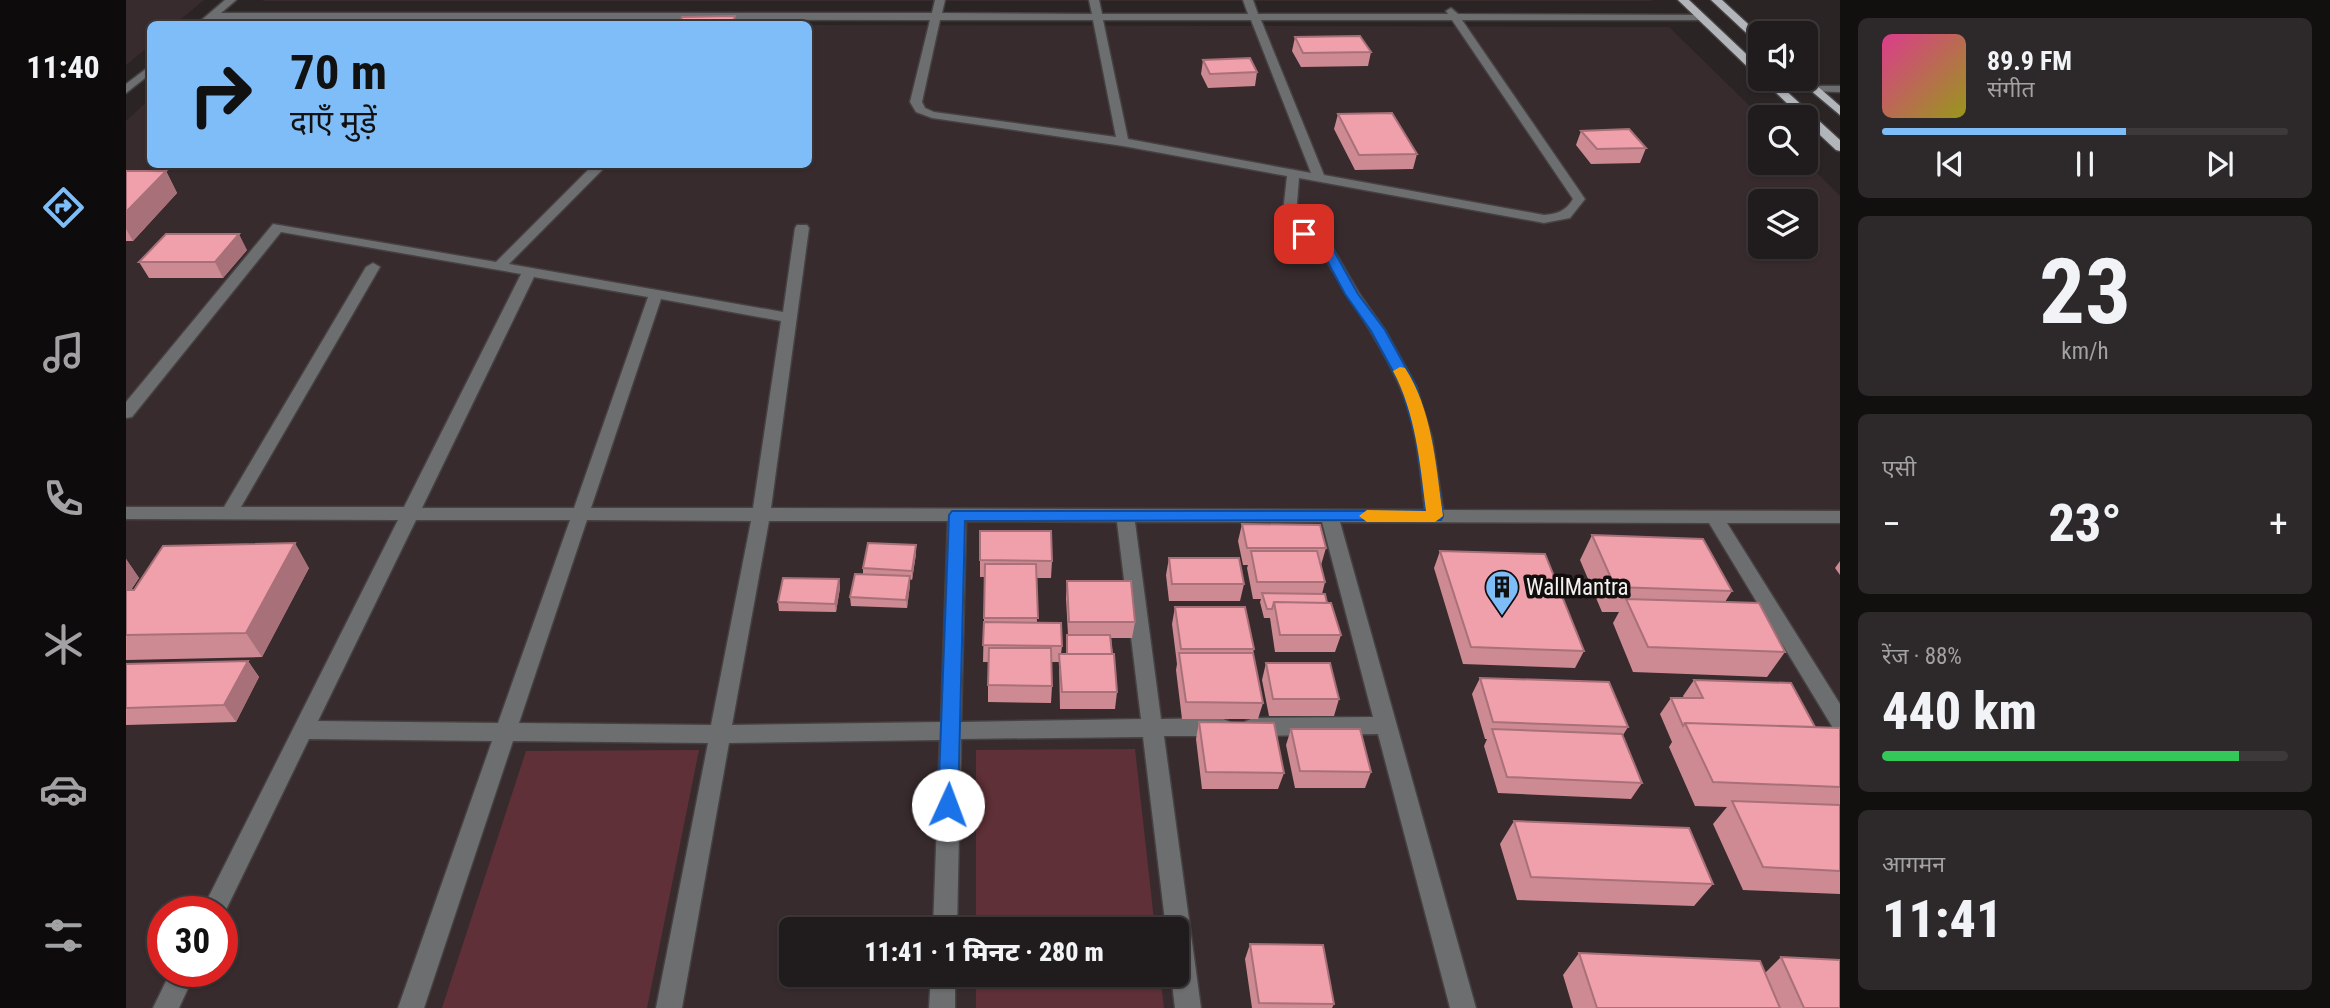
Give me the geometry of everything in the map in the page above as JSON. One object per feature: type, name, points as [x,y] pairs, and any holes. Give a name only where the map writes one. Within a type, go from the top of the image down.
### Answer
[{"type":"main road","points":[[1683,0],[1748,62]]},
{"type":"main road","points":[[1716,0],[1748,29]]},
{"type":"main road","points":[[1780,91],[1840,147]]},
{"type":"main road","points":[[1816,91],[1840,112]]},
{"type":"street","points":[[206,21],[227,3],[474,6],[789,16],[940,8],[1251,8],[1701,17]]},
{"type":"street","points":[[467,16],[474,6]]},
{"type":"street","points":[[940,8],[916,102],[920,110],[1123,142],[1544,219],[1563,218],[1575,209],[1579,199],[1452,12]]},
{"type":"street","points":[[1095,8],[1123,142]]},
{"type":"street","points":[[1251,8],[1319,178]]},
{"type":"street","points":[[1452,12],[1692,8]]},
{"type":"street","points":[[213,16],[467,16],[619,11]]},
{"type":"street","points":[[126,90],[147,72]]},
{"type":"street","points":[[1818,89],[1840,89]]},
{"type":"street","points":[[499,266],[598,168]]},
{"type":"street","points":[[1293,173],[1288,231],[1320,238],[1352,294],[1378,330],[1408,386],[1424,438],[1435,516]]},
{"type":"street","points":[[126,413],[278,227],[790,318]]},
{"type":"street","points":[[669,1008],[761,515],[802,228]]},
{"type":"street","points":[[229,513],[373,267]]},
{"type":"street","points":[[221,896],[530,271]]},
{"type":"street","points":[[411,1008],[656,294]]},
{"type":"street","points":[[126,513],[1840,517]]},
{"type":"street","points":[[944,917],[957,515]]},
{"type":"street","points":[[1125,515],[1188,1008]]},
{"type":"street","points":[[1328,516],[1464,1008]]},
{"type":"street","points":[[1714,517],[1840,722]]},
{"type":"street","points":[[303,730],[720,734],[1386,725]]},
{"type":"street","points":[[166,1008],[176,987]]},
{"type":"street","points":[[942,1008],[943,987]]},
{"type":"shaded area","points":[[126,0],[204,0],[179,21],[147,21],[147,48],[126,65]]},
{"type":"shaded area","points":[[1651,0],[1652,1],[262,1]]},
{"type":"shaded area","points":[[812,25],[1669,27],[1749,105],[1748,175],[1818,174],[1840,196],[1840,1008],[126,1008],[126,121],[147,102],[147,168],[812,168]]},
{"type":"shaded area","points":[[1135,749],[1154,917],[976,917],[976,750]]},
{"type":"shaded area","points":[[699,750],[647,1008],[442,1008],[526,751]]},
{"type":"shaded area","points":[[976,987],[1161,987],[1164,1008],[976,1008]]},
{"type":"building","points":[[735,16],[734,21],[680,21],[682,17]]},
{"type":"building","points":[[1360,36],[1371,52],[1303,53],[1295,37]]},
{"type":"building","points":[[1250,58],[1257,72],[1210,74],[1203,60]]},
{"type":"building","points":[[1392,113],[1417,154],[1359,155],[1338,114]]},
{"type":"building","points":[[1629,129],[1646,148],[1597,149],[1581,131]]},
{"type":"building","points":[[126,171],[166,171],[126,212]]},
{"type":"building","points":[[166,234],[239,234],[215,262],[139,262]]},
{"type":"building","points":[[1242,524],[1320,525],[1326,548],[1247,548]]},
{"type":"building","points":[[980,531],[1051,531],[1052,561],[980,560]]},
{"type":"building","points":[[1592,535],[1703,539],[1732,591],[1615,587]]},
{"type":"building","points":[[295,543],[246,633],[126,635],[126,590],[134,590],[163,546]]},
{"type":"building","points":[[868,543],[916,545],[912,571],[863,568]]},
{"type":"building","points":[[1251,551],[1317,551],[1325,582],[1257,582]]},
{"type":"building","name":"WallMantra","points":[[1440,551],[1545,554],[1584,651],[1471,647]]},
{"type":"building","points":[[1169,558],[1239,558],[1244,584],[1172,584]]},
{"type":"building","points":[[985,564],[1036,564],[1038,618],[984,618]]},
{"type":"building","points":[[855,574],[910,576],[906,600],[850,597]]},
{"type":"building","points":[[783,578],[839,579],[835,604],[778,602]]},
{"type":"building","points":[[1067,581],[1131,581],[1135,622],[1069,622]]},
{"type":"building","points":[[1262,593],[1325,594],[1327,603],[1274,602],[1272,609],[1267,609]]},
{"type":"building","points":[[1626,599],[1759,603],[1785,652],[1648,647]]},
{"type":"building","points":[[1274,602],[1331,603],[1341,635],[1280,635]]},
{"type":"building","points":[[1175,607],[1245,607],[1254,649],[1181,649]]},
{"type":"building","points":[[984,622],[1061,623],[1062,646],[983,645]]},
{"type":"building","points":[[1067,635],[1110,635],[1112,654],[1067,654]]},
{"type":"building","points":[[989,648],[1051,648],[1052,686],[988,685]]},
{"type":"building","points":[[1179,653],[1253,653],[1263,703],[1186,702]]},
{"type":"building","points":[[1059,654],[1114,654],[1117,692],[1062,692]]},
{"type":"building","points":[[248,661],[224,705],[126,708],[126,664]]},
{"type":"building","points":[[1266,663],[1330,663],[1339,699],[1273,699]]},
{"type":"building","points":[[1480,678],[1609,682],[1628,727],[1493,722]]},
{"type":"building","points":[[1694,680],[1791,683],[1815,727],[1685,723],[1683,726],[1671,698],[1703,698]]},
{"type":"building","points":[[1199,722],[1274,723],[1284,773],[1206,772]]},
{"type":"building","points":[[1685,723],[1840,728],[1840,787],[1713,782]]},
{"type":"building","points":[[1291,729],[1360,729],[1371,772],[1300,771]]},
{"type":"building","points":[[1492,729],[1622,734],[1642,783],[1507,777]]},
{"type":"building","points":[[1732,801],[1840,805],[1840,871],[1763,867]]},
{"type":"building","points":[[1514,821],[1689,828],[1713,884],[1531,877]]},
{"type":"building","points":[[1250,944],[1323,945],[1334,1004],[1259,1003]]},
{"type":"building","points":[[1579,953],[1760,961],[1780,1008],[1597,1008]]},
{"type":"building","points":[[1781,957],[1840,960],[1840,1008],[1804,1008]]},
{"type":"slow traffic","points":[[1367,516],[1435,516],[1424,438],[1408,386],[1400,371]]},
{"type":"place","name":"WallMantra","points":[[1502,617]]},
{"type":"route","points":[[948,805],[957,515],[1435,516],[1424,438],[1408,386],[1378,330],[1352,294],[1320,238],[1304,234]]}]
